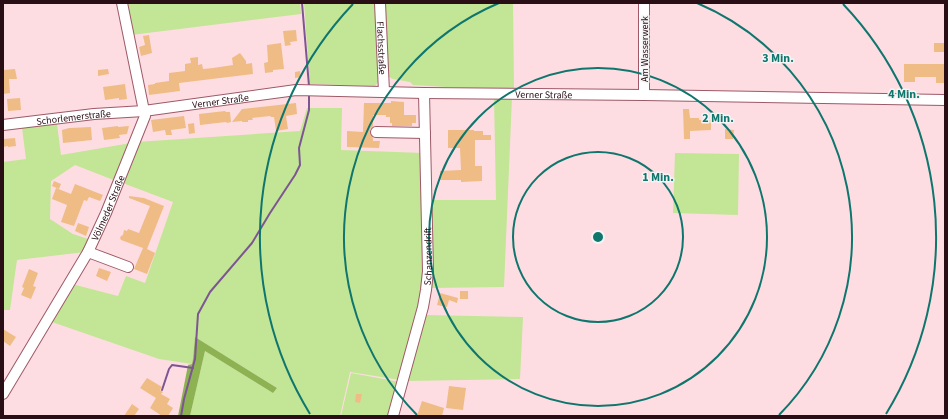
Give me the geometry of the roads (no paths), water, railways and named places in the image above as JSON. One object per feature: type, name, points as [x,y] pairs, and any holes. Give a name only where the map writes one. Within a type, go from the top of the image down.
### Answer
[{"type":"street","name":"Völmeder Straße","points":[[3,394],[88,252],[106,213],[144,116],[122,3]]},
{"type":"street","name":"Flachsstraße","points":[[380,3],[384,92]]},
{"type":"street","name":"Am Wasserwerk","points":[[644,3],[644,95]]},
{"type":"street","name":"Verner Straße","points":[[144,111],[296,90],[945,100]]},
{"type":"street","name":"Schanzendrift","points":[[393,416],[425,297],[428,271],[424,93]]},
{"type":"street","name":"Schorlemerstraße","points":[[3,125],[94,114],[144,111]]},
{"type":"street","points":[[376,132],[425,133]]},
{"type":"street","points":[[88,252],[128,267]]},
{"type":"waterway","points":[[302,3],[309,86]]},
{"type":"waterway","points":[[181,416],[195,359],[198,314],[210,292],[252,243],[295,175],[300,165],[299,148],[309,110],[309,93]]},
{"type":"waterway","points":[[162,390],[169,369],[172,365],[193,368]]}]
